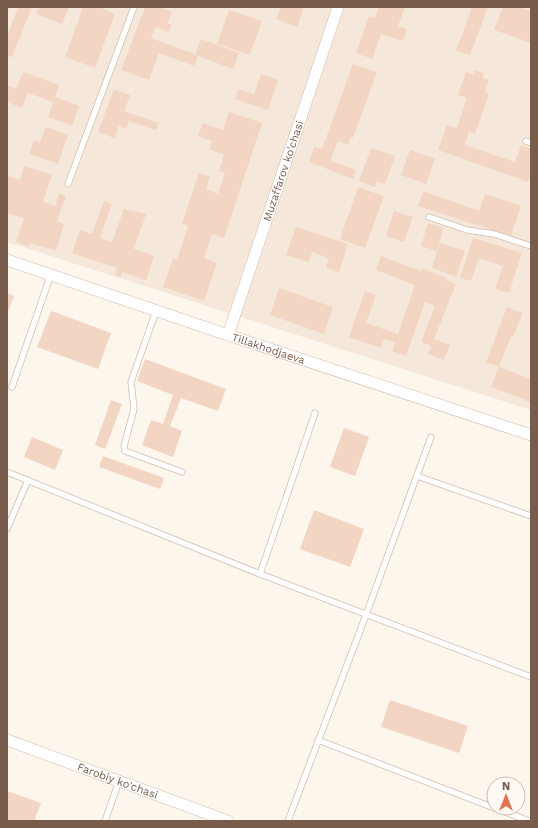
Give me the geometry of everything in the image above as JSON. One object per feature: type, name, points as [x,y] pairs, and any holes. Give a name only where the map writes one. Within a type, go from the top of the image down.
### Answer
[{"type":"street","name":"Muzaffarov ko'chasi","points":[[228,335],[338,7]]},
{"type":"street","name":"Tillakhodjaeva","points":[[7,260],[531,436]]},
{"type":"street","name":"Farobiy ko'chasi","points":[[7,740],[228,821]]},
{"type":"lane","points":[[68,184],[134,7]]},
{"type":"lane","points":[[429,217],[467,230],[494,234],[531,246]]},
{"type":"lane","points":[[12,387],[50,274]]},
{"type":"lane","points":[[156,311],[131,382],[134,409],[124,446],[125,451],[182,472]]},
{"type":"lane","points":[[260,574],[315,414]]},
{"type":"lane","points":[[288,821],[366,615],[431,437]]},
{"type":"lane","points":[[7,472],[260,574],[531,677]]},
{"type":"lane","points":[[416,476],[531,516]]},
{"type":"lane","points":[[7,528],[28,480]]},
{"type":"lane","points":[[318,740],[486,805]]},
{"type":"lane","points":[[105,821],[119,781]]},
{"type":"lane","points":[[516,816],[529,821]]},
{"type":"shaded area","points":[[7,7],[531,7],[531,410],[7,242]]},
{"type":"building","points":[[18,7],[32,7],[12,57],[7,56],[7,37]]},
{"type":"building","points":[[39,7],[69,7],[62,24],[36,14]]},
{"type":"building","points":[[83,7],[99,7],[115,14],[95,68],[65,57]]},
{"type":"building","points":[[145,7],[158,7],[172,12],[167,23],[172,25],[169,32],[156,27],[151,38],[195,54],[201,39],[239,53],[233,69],[198,56],[194,66],[159,53],[149,80],[121,70]]},
{"type":"building","points":[[281,7],[304,7],[297,27],[276,19]]},
{"type":"building","points":[[379,7],[405,7],[398,26],[407,29],[403,41],[381,34],[372,59],[356,53],[369,16],[375,18]]},
{"type":"building","points":[[472,7],[488,7],[470,55],[456,51]]},
{"type":"building","points":[[503,7],[520,7],[531,11],[531,43],[494,30]]},
{"type":"building","points":[[229,10],[262,21],[250,55],[217,44]]},
{"type":"building","points":[[353,64],[377,72],[353,138],[351,137],[348,145],[338,141],[330,161],[356,170],[353,179],[309,162],[314,147],[322,149]]},
{"type":"building","points":[[475,70],[484,73],[483,78],[489,80],[485,92],[489,94],[475,134],[469,132],[465,145],[515,162],[521,145],[531,149],[531,174],[528,182],[438,150],[447,125],[457,128],[467,98],[458,95],[466,72],[473,74]]},
{"type":"building","points":[[23,72],[59,85],[55,97],[79,106],[72,126],[48,117],[53,102],[28,93],[22,108],[7,102],[7,85],[16,89]]},
{"type":"building","points":[[261,74],[278,80],[268,110],[235,99],[238,89],[254,94]]},
{"type":"building","points":[[114,89],[130,95],[124,111],[159,123],[156,130],[129,121],[126,129],[119,126],[114,138],[98,132]]},
{"type":"building","points":[[229,112],[262,123],[224,238],[212,234],[204,258],[217,263],[204,301],[163,287],[173,258],[177,260],[188,226],[182,223],[199,173],[210,176],[206,189],[218,194],[225,173],[219,171],[224,155],[209,149],[212,141],[198,136],[203,123],[223,130]]},
{"type":"building","points":[[46,127],[68,135],[58,164],[29,154],[34,140],[40,142]]},
{"type":"building","points":[[371,148],[395,156],[385,184],[377,181],[375,187],[359,181]]},
{"type":"building","points":[[410,150],[435,159],[426,184],[401,175]]},
{"type":"building","points":[[24,166],[52,175],[43,202],[55,206],[59,194],[66,196],[57,221],[64,224],[56,251],[30,243],[29,247],[16,242],[24,218],[7,213],[7,176],[20,180]]},
{"type":"building","points":[[358,187],[384,196],[365,248],[340,239]]},
{"type":"building","points":[[423,191],[479,211],[485,194],[521,206],[511,236],[418,206]]},
{"type":"building","points":[[104,201],[112,204],[100,238],[112,242],[124,209],[146,214],[134,249],[154,256],[146,280],[122,272],[121,277],[115,275],[117,268],[72,253],[80,230],[92,234]]},
{"type":"building","points":[[394,211],[413,217],[404,242],[386,236]]},
{"type":"building","points":[[428,223],[444,228],[437,251],[421,246]]},
{"type":"building","points":[[296,227],[348,244],[339,272],[326,268],[329,258],[312,252],[309,262],[286,255]]},
{"type":"building","points":[[473,238],[522,253],[509,293],[495,289],[503,266],[479,258],[471,281],[460,278]]},
{"type":"building","points":[[440,243],[465,251],[456,277],[432,268]]},
{"type":"building","points":[[381,256],[421,271],[422,268],[456,284],[434,339],[450,345],[444,360],[428,354],[431,346],[421,342],[435,306],[425,302],[406,356],[392,351],[395,343],[384,339],[381,348],[349,337],[365,291],[376,295],[366,323],[398,334],[415,285],[376,270]]},
{"type":"building","points":[[279,288],[333,307],[324,334],[270,315]]},
{"type":"building","points":[[7,293],[14,296],[7,314]]},
{"type":"building","points":[[507,307],[523,313],[513,337],[511,336],[499,367],[486,362]]},
{"type":"building","points":[[51,311],[111,333],[98,369],[37,347]]},
{"type":"building","points":[[145,359],[226,389],[218,411],[181,398],[170,426],[182,431],[173,457],[142,445],[151,420],[163,424],[173,395],[137,381]]},
{"type":"building","points":[[499,367],[531,379],[531,402],[491,387]]},
{"type":"building","points":[[111,400],[122,404],[105,449],[95,445]]},
{"type":"building","points":[[344,428],[369,437],[355,476],[330,467]]},
{"type":"building","points":[[32,437],[63,450],[55,470],[24,457]]},
{"type":"building","points":[[103,456],[164,478],[160,489],[99,467]]},
{"type":"building","points":[[314,510],[364,529],[350,567],[300,549]]},
{"type":"building","points":[[390,700],[468,726],[459,753],[381,727]]},
{"type":"building","points":[[7,791],[41,803],[34,821],[7,821]]}]
